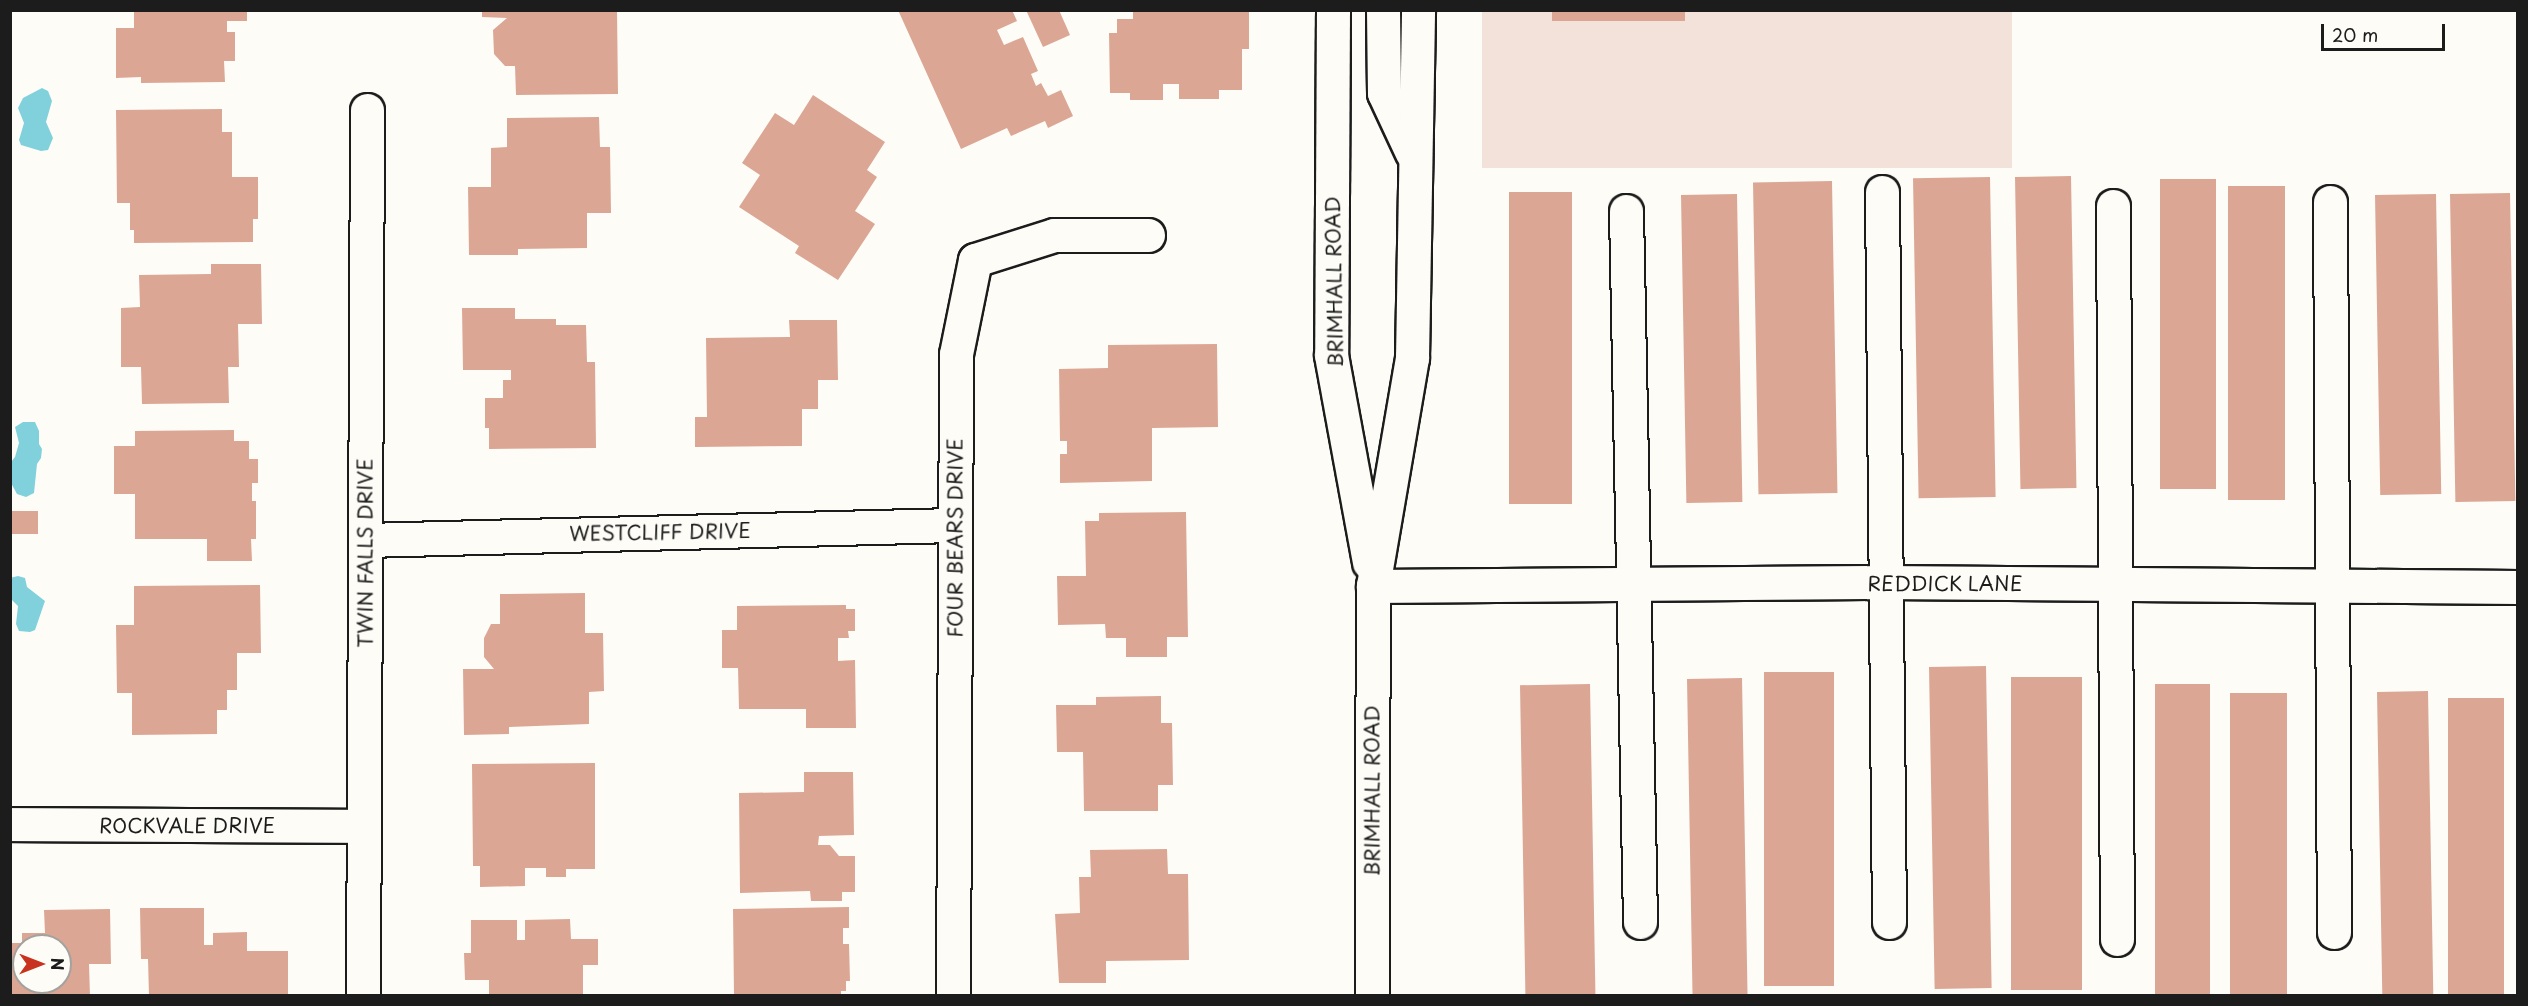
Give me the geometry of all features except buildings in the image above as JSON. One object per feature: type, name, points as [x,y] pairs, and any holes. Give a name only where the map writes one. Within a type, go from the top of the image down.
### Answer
[{"type":"street","name":"BRIMHALL ROAD","points":[[1333,10],[1331,355],[1373,586]]},
{"type":"street","points":[[1383,10],[1384,93],[1415,160]]},
{"type":"street","name":"BRIMHALL ROAD","points":[[1372,996],[1373,586],[1412,358],[1418,10]]},
{"type":"street","name":"TWIN FALLS DRIVE","points":[[363,996],[367,110]]},
{"type":"street","points":[[1882,192],[1888,922]]},
{"type":"street","points":[[2330,202],[2334,586],[2334,932]]},
{"type":"street","points":[[2113,206],[2117,584],[2117,939]]},
{"type":"street","points":[[1626,211],[1631,584],[1640,922]]},
{"type":"street","name":"FOUR BEARS DRIVE","points":[[953,996],[956,354],[975,260],[1054,235],[1148,235]]},
{"type":"street","name":"WESTCLIFF DRIVE","points":[[365,540],[955,525]]},
{"type":"street","name":"REDDICK LANE","points":[[1373,586],[1884,582],[2517,587]]},
{"type":"street","name":"ROCKVALE DRIVE","points":[[10,824],[364,826]]},
{"type":"shaded area","points":[[1482,11],[2012,11],[2012,168],[1482,168]]},
{"type":"water","points":[[42,88],[48,91],[52,101],[46,122],[53,138],[48,150],[41,151],[21,145],[19,140],[24,123],[18,108],[23,98]]},
{"type":"water","points":[[23,422],[35,422],[42,449],[41,458],[37,464],[34,493],[26,497],[17,494],[10,481],[11,462],[19,443],[15,427]]},
{"type":"water","points":[[18,576],[25,578],[27,587],[45,601],[35,630],[30,632],[19,631],[16,624],[18,606],[11,599],[10,578]]}]
